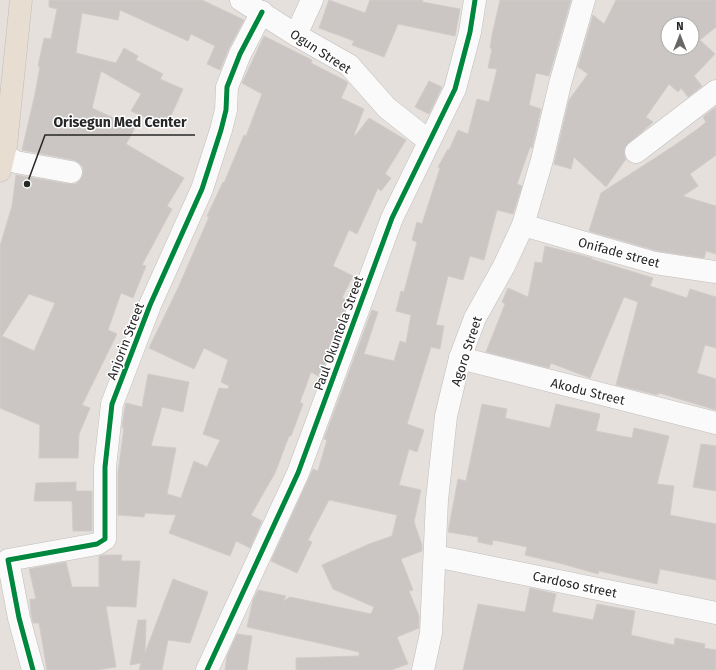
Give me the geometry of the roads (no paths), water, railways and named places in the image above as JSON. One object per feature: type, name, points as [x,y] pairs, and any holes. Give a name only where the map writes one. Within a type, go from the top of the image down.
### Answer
[{"type":"main road","points":[[2,154],[21,0]]},
{"type":"street","name":"Ogun Street","points":[[241,0],[296,35],[348,65],[387,108],[430,141]]},
{"type":"street","points":[[296,35],[312,0]]},
{"type":"street","name":"Paul Okuntola Street","points":[[207,670],[298,473],[392,218],[455,89],[470,32],[475,0]]},
{"type":"street","name":"Agoro Street","points":[[423,670],[431,633],[437,500],[446,416],[460,358],[475,318],[504,266],[523,225],[542,160],[560,84],[584,0]]},
{"type":"street","name":"Anjorin Street","points":[[33,670],[19,618],[8,560],[97,544],[105,539],[105,467],[112,404],[150,305],[202,189],[226,110],[227,87],[240,54],[262,12]]},
{"type":"street","points":[[636,152],[716,91]]},
{"type":"street","points":[[2,154],[16,162],[71,172]]},
{"type":"street","name":"Onifade street","points":[[523,225],[655,263],[716,272]]},
{"type":"street","name":"Akodu Street","points":[[460,358],[716,423]]},
{"type":"street","name":"Cardoso street","points":[[435,556],[716,613]]},
{"type":"place","name":"Orisegun Med Center","points":[[27,184]]}]
